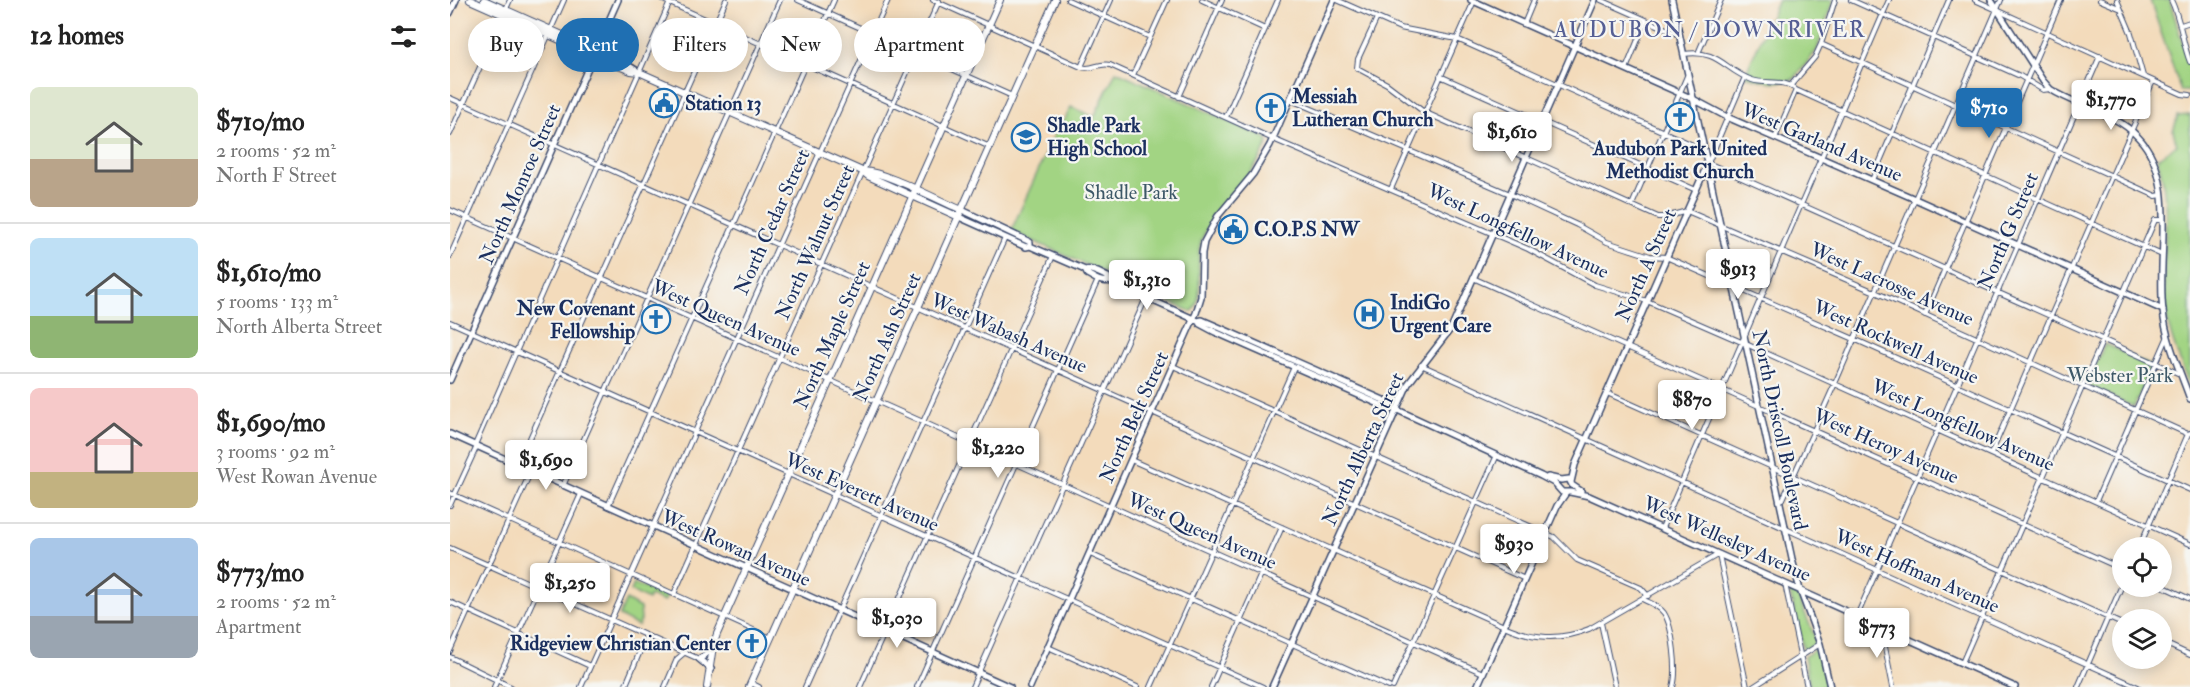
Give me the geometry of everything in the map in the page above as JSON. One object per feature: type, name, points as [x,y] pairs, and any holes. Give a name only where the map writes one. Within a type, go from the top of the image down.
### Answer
[{"type":"main road","points":[[450,13],[456,0]]},
{"type":"main road","name":"West Wellesley Avenue","points":[[470,0],[504,12],[556,36]]},
{"type":"main road","name":"West Wellesley Avenue","points":[[484,0],[504,12]]},
{"type":"main road","name":"North Monroe Street","points":[[610,18],[618,0]]},
{"type":"main road","name":"North Maple Street","points":[[706,687],[711,669],[713,646],[724,617],[1000,0]]},
{"type":"main road","name":"North Ash Street","points":[[750,685],[1055,0]]},
{"type":"main road","name":"North Belt Street","points":[[1030,687],[1173,366],[1196,320],[1201,297],[1204,242],[1218,216],[1261,163],[1336,0]]},
{"type":"main road","name":"West Garland Avenue","points":[[1473,0],[1694,99],[1727,117],[2163,310]]},
{"type":"main road","name":"North Alberta Street","points":[[1272,687],[1375,456],[1394,408],[1409,380],[1448,334],[1595,0]]},
{"type":"main road","name":"North Driscoll Boulevard","points":[[1672,0],[1744,341],[1800,590],[1821,644],[1830,687]]},
{"type":"main road","points":[[1991,0],[2050,89],[2117,120],[2142,141],[2153,160],[2159,176],[2162,195],[2163,310],[2168,335],[2190,399]]},
{"type":"main road","name":"North Monroe Street","points":[[450,380],[586,72]]},
{"type":"main road","name":"West Wellesley Avenue","points":[[639,72],[862,171],[868,176],[914,193],[1085,270],[1089,269],[1108,277],[1109,281]]},
{"type":"main road","name":"North A Street","points":[[1477,687],[1708,164]]},
{"type":"main road","name":"West Wellesley Avenue","points":[[960,214],[1005,238],[1026,247],[1030,244]]},
{"type":"main road","name":"West Wellesley Avenue","points":[[1085,270],[1087,274],[1098,280],[1109,281],[1294,367],[1388,408],[1394,408],[1566,488],[1662,528],[2015,687]]},
{"type":"main road","name":"West Wellesley Avenue","points":[[1196,320],[1202,320],[1390,403],[1394,408]]},
{"type":"main road","points":[[1303,371],[1320,372],[1330,382]]},
{"type":"main road","name":"West Rowan Avenue","points":[[450,434],[1010,687]]},
{"type":"main road","name":"North A Street","points":[[1566,488],[1563,479],[1575,465]]},
{"type":"main road","name":"West Wellesley Avenue","points":[[1541,476],[1563,479],[1566,488]]},
{"type":"main road","points":[[711,669],[699,659],[705,656],[713,646]]},
{"type":"street","points":[[450,134],[510,0]]},
{"type":"street","points":[[450,256],[564,0]]},
{"type":"street","points":[[663,0],[670,1],[703,18]]},
{"type":"street","points":[[718,18],[726,0]]},
{"type":"street","points":[[772,18],[780,0]]},
{"type":"street","points":[[798,0],[854,26]]},
{"type":"street","points":[[826,18],[834,0]]},
{"type":"street","name":"North Cedar Street","points":[[880,18],[888,0]]},
{"type":"street","points":[[1068,0],[1150,37]]},
{"type":"street","points":[[1081,67],[1111,0]]},
{"type":"street","points":[[1133,75],[1167,0]]},
{"type":"street","points":[[1202,0],[1265,29]]},
{"type":"street","points":[[1179,97],[1222,0]]},
{"type":"street","points":[[1225,118],[1278,0]]},
{"type":"street","points":[[1336,0],[1410,32],[1457,39],[1704,150]]},
{"type":"street","points":[[1391,189],[1473,0]]},
{"type":"street","points":[[1524,24],[1534,0]]},
{"type":"street","points":[[1601,0],[1680,35]]},
{"type":"street","points":[[1698,52],[1721,0]]},
{"type":"street","points":[[1791,85],[1815,57],[1835,0]]},
{"type":"street","points":[[1851,0],[1976,56],[2043,90],[2050,89]]},
{"type":"street","points":[[1662,528],[1889,0]]},
{"type":"street","points":[[1872,180],[1949,0]]},
{"type":"street","points":[[1975,0],[2182,94],[2190,95]]},
{"type":"street","points":[[1780,500],[1783,499],[1875,292],[2001,0]]},
{"type":"street","points":[[1925,315],[2061,0]]},
{"type":"street","points":[[2100,0],[2120,8]]},
{"type":"street","points":[[2117,0],[2131,33],[2143,76]]},
{"type":"street","points":[[2171,0],[2181,25],[2183,42],[2190,62]]},
{"type":"street","points":[[450,505],[452,494],[476,446],[670,1]]},
{"type":"street","name":"West Longfellow Avenue","points":[[937,1],[1081,67],[1089,69],[1107,64],[1133,75],[1225,118],[1493,233],[1594,285],[1647,301],[1744,341],[2190,544]]},
{"type":"street","name":"North Walnut Street","points":[[930,18],[937,1]]},
{"type":"street","points":[[1377,18],[1356,67],[1386,84],[1424,112],[1658,217],[1687,211]]},
{"type":"street","points":[[1626,69],[1646,20]]},
{"type":"street","points":[[2181,25],[2190,22]]},
{"type":"street","points":[[563,486],[760,43],[748,38]]},
{"type":"street","points":[[1821,45],[2156,196],[2162,195]]},
{"type":"street","points":[[1684,54],[1698,52],[1719,60],[1744,77],[1759,82],[1791,85],[1796,90],[2162,255]]},
{"type":"street","name":"North G Street","points":[[1857,616],[2100,56]]},
{"type":"street","points":[[518,465],[694,72]]},
{"type":"street","points":[[608,506],[802,72]]},
{"type":"street","points":[[824,72],[990,147]]},
{"type":"street","name":"North Cedar Street","points":[[581,687],[856,72]]},
{"type":"street","name":"North Walnut Street","points":[[674,594],[907,72]]},
{"type":"street","points":[[957,72],[1012,96]]},
{"type":"street","points":[[1632,205],[1688,74]]},
{"type":"street","points":[[1440,76],[1696,190]]},
{"type":"street","name":"North A Street","points":[[1708,164],[1744,77]]},
{"type":"street","points":[[1991,454],[2153,81]]},
{"type":"street","points":[[1775,138],[1796,90]]},
{"type":"street","name":"West Wabash Avenue","points":[[450,98],[1525,579]]},
{"type":"street","name":"West Rockwell Avenue","points":[[1290,100],[1510,194],[1577,225],[1607,242],[1636,252],[1666,258],[1761,298],[2190,490]]},
{"type":"street","points":[[1708,164],[2182,375]]},
{"type":"street","name":"West Queen Avenue","points":[[450,210],[1483,673]]},
{"type":"street","name":"West Lacrosse Avenue","points":[[1687,211],[1875,292],[2189,433]]},
{"type":"street","points":[[1962,663],[2143,246],[2155,220],[2162,220]]},
{"type":"street","points":[[805,687],[1005,238]]},
{"type":"street","points":[[860,687],[1053,256]]},
{"type":"street","name":"West Heroy Avenue","points":[[1473,278],[2112,564]]},
{"type":"street","points":[[917,687],[1098,280]]},
{"type":"street","points":[[972,687],[1146,298]]},
{"type":"street","name":"West Everett Avenue","points":[[450,322],[1263,687]]},
{"type":"street","points":[[2096,501],[2168,335]]},
{"type":"street","name":"West Hoffman Avenue","points":[[1420,365],[2138,687]]},
{"type":"street","points":[[1173,366],[1545,533],[1558,540],[1577,560],[1641,588],[1646,598],[1660,609],[1666,618],[1676,662],[1673,687]]},
{"type":"street","points":[[1151,687],[1294,367]]},
{"type":"street","points":[[1607,393],[2112,620]]},
{"type":"street","points":[[2144,537],[2189,433]]},
{"type":"street","points":[[1089,554],[1391,687],[1497,455]]},
{"type":"street","points":[[1131,460],[1528,635],[1553,638],[1576,634],[1646,598],[1719,554],[1747,687]]},
{"type":"street","points":[[450,651],[531,471]]},
{"type":"street","points":[[452,494],[771,638]]},
{"type":"street","points":[[494,687],[581,494]]},
{"type":"street","points":[[1211,687],[1282,527]]},
{"type":"street","points":[[450,548],[699,659]]},
{"type":"street","points":[[1785,583],[1808,687]]},
{"type":"street","points":[[2172,591],[2190,599]]},
{"type":"street","points":[[2078,687],[2117,597]]},
{"type":"street","points":[[450,602],[590,666]]},
{"type":"street","points":[[1601,623],[1615,687]]},
{"type":"street","points":[[1881,627],[1893,687]]},
{"type":"street","points":[[624,687],[646,637]]},
{"type":"street","points":[[1753,687],[1821,644]]},
{"type":"street","points":[[1048,647],[1137,687]]},
{"type":"street","points":[[2172,647],[2190,655]]},
{"type":"street","points":[[665,687],[677,659],[684,653]]},
{"type":"street","points":[[450,657],[511,687]]},
{"type":"street","points":[[750,685],[759,687]]},
{"type":"green space","points":[[1778,0],[1833,0],[1817,50],[1794,79],[1775,82],[1745,75]]},
{"type":"green space","points":[[2150,0],[2169,0],[2190,67],[2190,91],[2181,91]]},
{"type":"green space","name":"Shadle Park","points":[[1116,71],[1266,138],[1268,142],[1254,168],[1217,213],[1202,239],[1199,257],[1199,297],[1192,312],[1011,231],[1060,122],[1065,119],[1071,107],[1094,117]]},
{"type":"green space","points":[[2190,115],[2190,389],[2172,337],[2165,305],[2166,214],[2162,177],[2157,158],[2177,145],[2173,131],[2178,116]]},
{"type":"green space","name":"Webster Park","points":[[2105,344],[2152,366],[2134,407],[2087,385]]},
{"type":"green space","points":[[634,584],[667,596],[664,602],[650,596],[648,600],[631,591]]},
{"type":"green space","points":[[1792,590],[1796,592],[1816,640],[1804,651],[1790,593]]},
{"type":"green space","points":[[626,600],[640,608],[641,620],[638,626],[619,616]]},
{"type":"green space","points":[[1814,650],[1818,651],[1826,687],[1810,687],[1804,657]]},
{"type":"place","name":"Station 13","points":[[664,103]]},
{"type":"place","name":"Messiah Lutheran Church","points":[[1271,108]]},
{"type":"place","name":"Audubon Park United Methodist Church","points":[[1680,117]]},
{"type":"place","name":"Shadle Park High School","points":[[1026,137]]},
{"type":"place","name":"C.O.P.S NW","points":[[1233,229]]},
{"type":"place","name":"IndiGo Urgent Care","points":[[1369,314]]},
{"type":"place","name":"New Covenant Fellowship","points":[[656,319]]},
{"type":"place","name":"Ridgeview Christian Center","points":[[752,643]]},
{"type":"district","name":"AUDUBON / DOWNRIVER","points":[[1710,30]]}]
